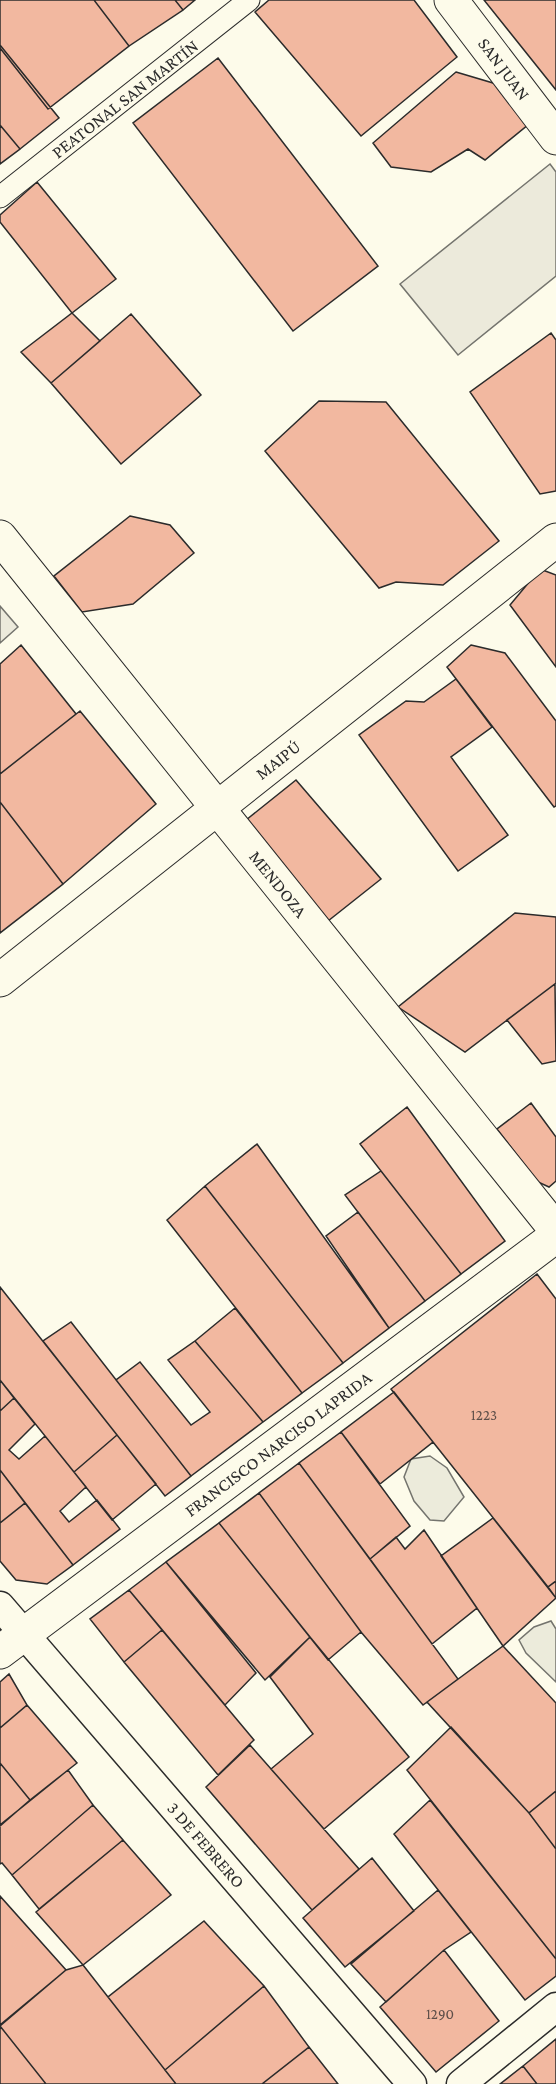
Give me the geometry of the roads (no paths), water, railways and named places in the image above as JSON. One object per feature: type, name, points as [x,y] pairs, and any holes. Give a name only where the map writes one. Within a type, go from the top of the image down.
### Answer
[{"type":"main road","name":"SAN JUAN","points":[[451,0],[556,138]]},
{"type":"main road","name":"MENDOZA","points":[[0,537],[556,1230]]},
{"type":"main road","name":"MAIPÚ","points":[[0,980],[556,540]]},
{"type":"main road","name":"FRANCISCO NARCISO LAPRIDA","points":[[11,1643],[556,1236]]},
{"type":"street","name":"PEATONAL SAN MARTÍN","points":[[0,198],[249,0]]},
{"type":"street","name":"3 DE FEBRERO","points":[[0,1606],[11,1643],[412,2084]]},
{"type":"street","points":[[461,2084],[556,2007]]}]
